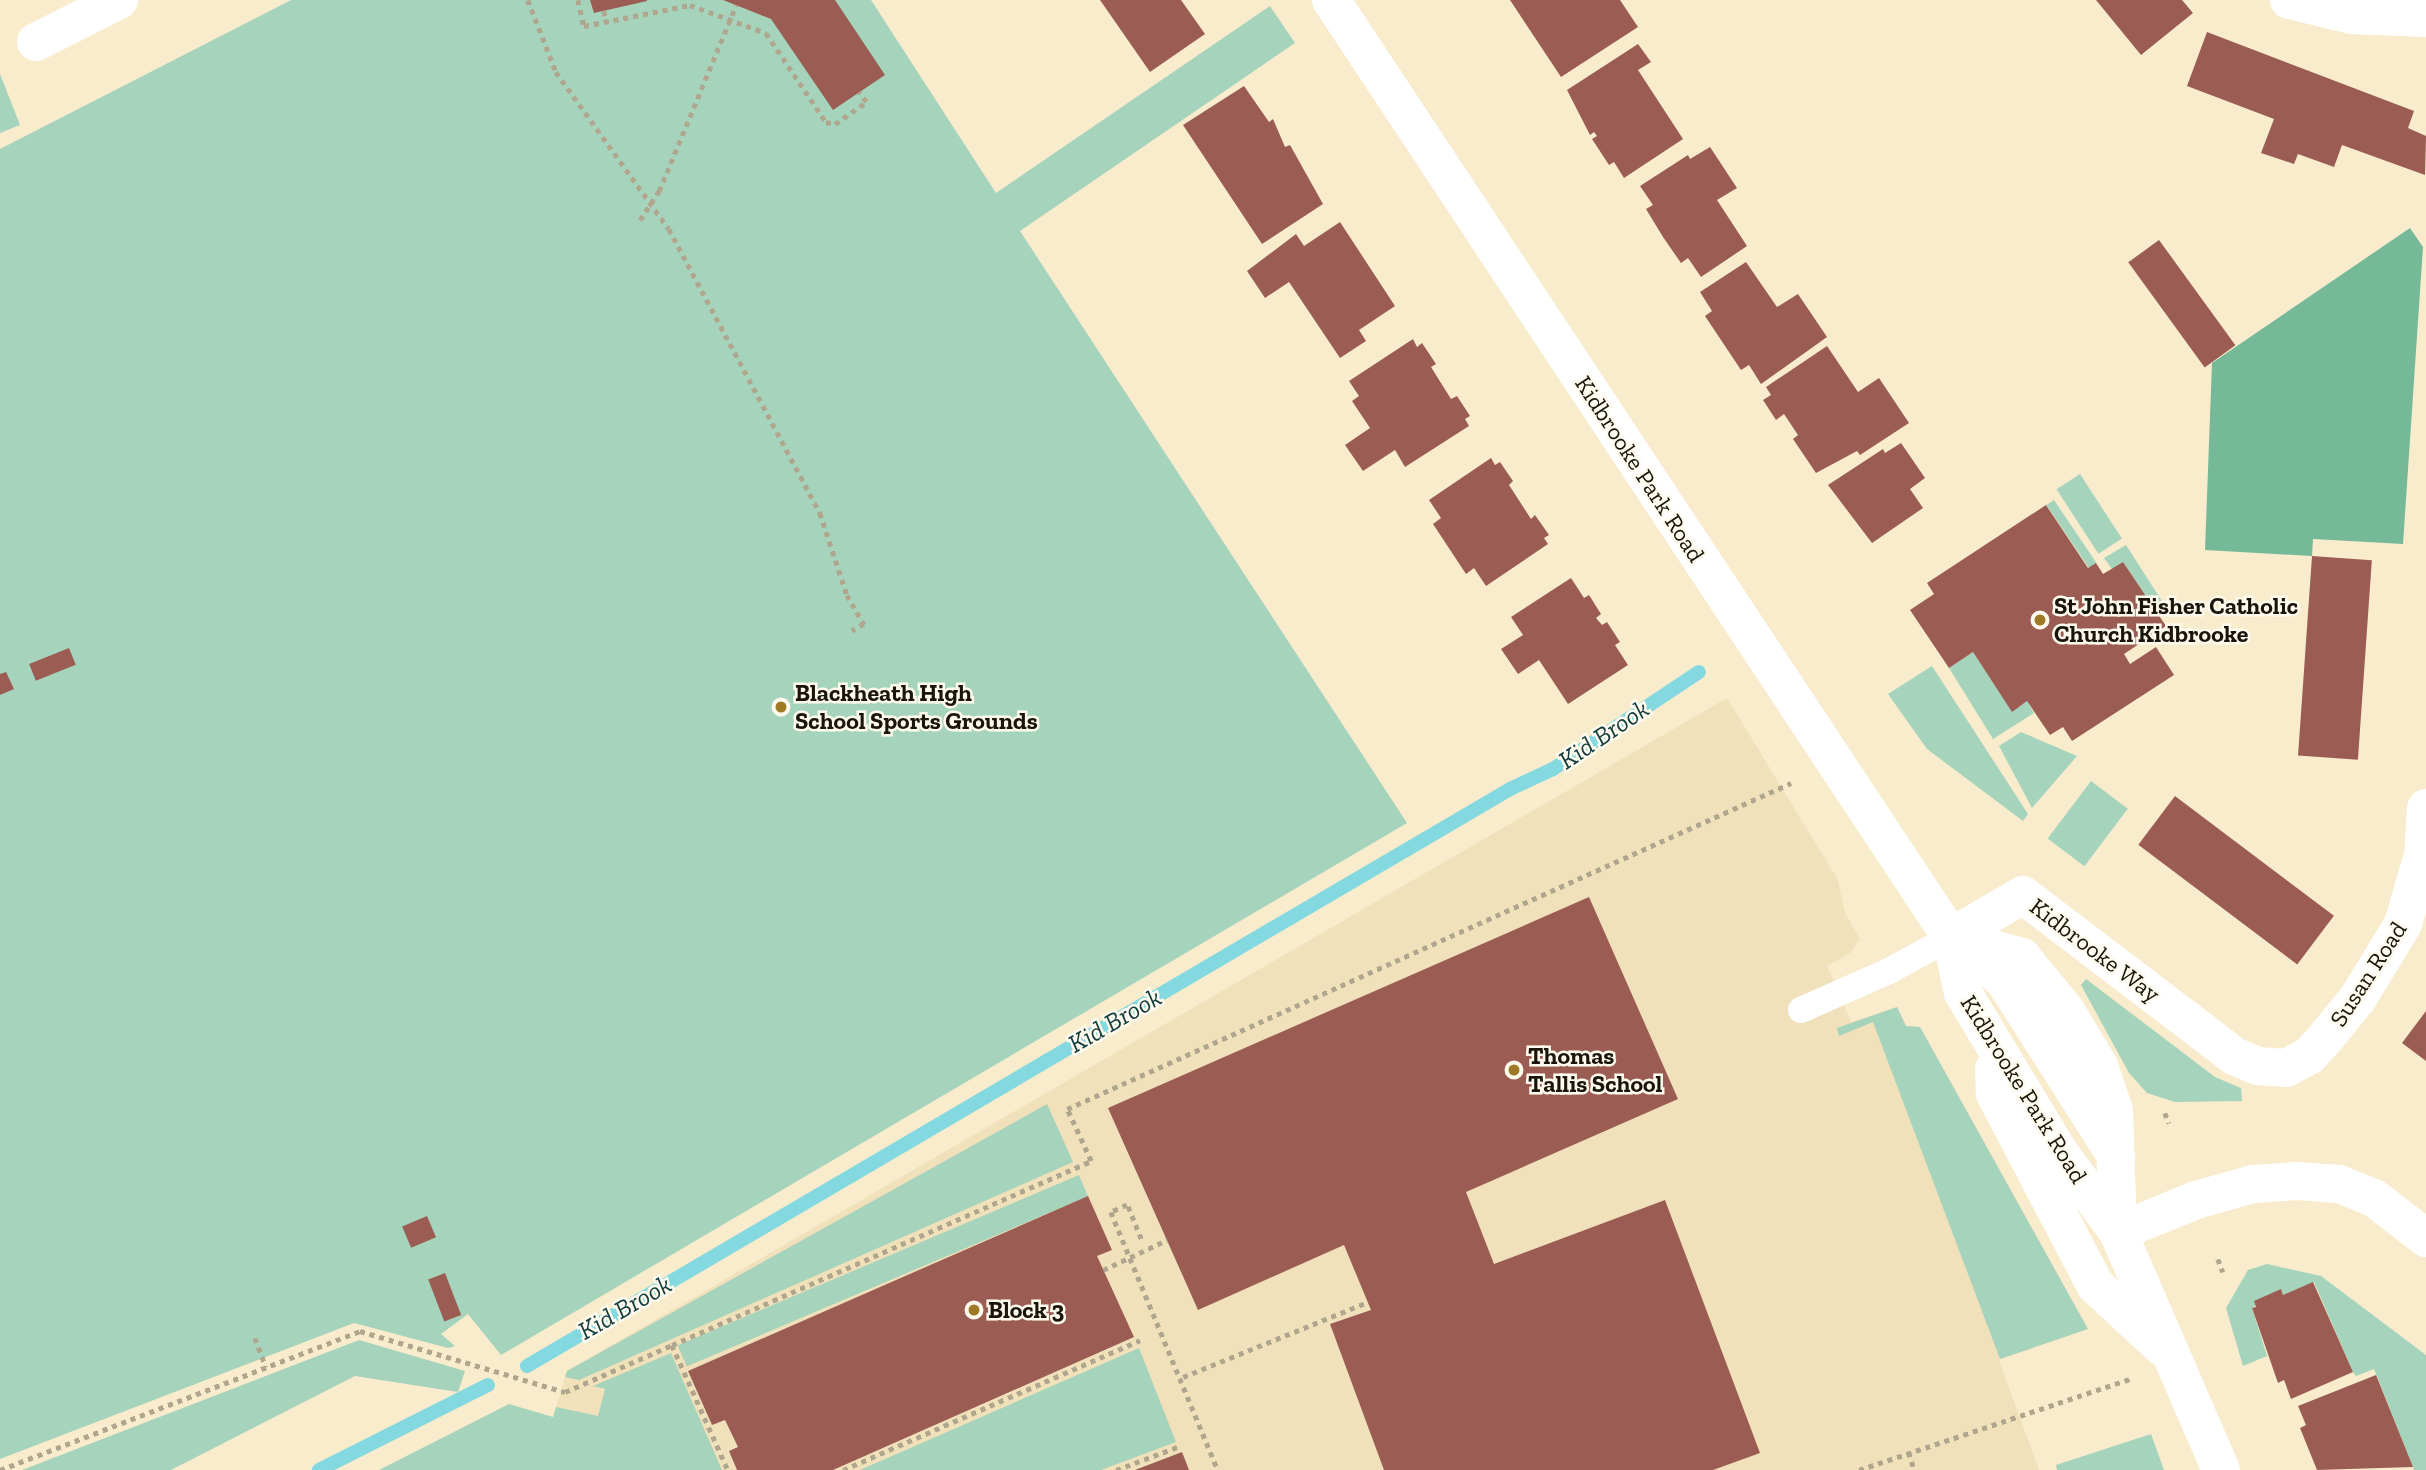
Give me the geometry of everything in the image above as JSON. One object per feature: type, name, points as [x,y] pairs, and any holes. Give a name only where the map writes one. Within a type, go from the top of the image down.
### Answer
[{"type":"main road","points":[[36,42],[119,0]]},
{"type":"main road","name":"Kidbrooke Park Road","points":[[1331,0],[1951,937],[2004,980],[2116,1156],[2118,1232]]},
{"type":"main road","points":[[2289,0],[2352,15],[2426,18]]},
{"type":"main road","name":"Susan Road","points":[[2234,1056],[2258,1066],[2286,1068],[2309,1055],[2358,998],[2392,944],[2416,893],[2426,808]]},
{"type":"main road","name":"Kidbrooke Way","points":[[1951,937],[2023,895],[2234,1056]]},
{"type":"main road","name":"Kidbrooke Park Road","points":[[1951,937],[1963,993],[2059,1152],[2118,1232],[2221,1470]]},
{"type":"main road","points":[[1992,1039],[1995,1094],[2096,1286],[2175,1360]]},
{"type":"main road","points":[[2118,1232],[2196,1200],[2253,1184],[2298,1181],[2339,1184],[2374,1198],[2426,1238]]},
{"type":"lane","points":[[1801,1010],[1889,971],[1951,937]]},
{"type":"path","points":[[528,0],[556,72],[668,229],[820,513],[847,595],[864,624],[852,631]]},
{"type":"path","points":[[578,0],[584,26],[690,5],[766,33],[826,122],[835,124],[866,102],[859,92]]},
{"type":"path","points":[[640,219],[650,207],[736,5]]},
{"type":"path","points":[[604,11],[607,22]]},
{"type":"path","points":[[0,1470],[360,1331],[565,1392],[1091,1161],[1067,1109],[1791,783]]},
{"type":"path","points":[[2165,1113],[2169,1123]]},
{"type":"path","points":[[1141,1239],[1127,1205],[1111,1212],[1183,1377],[1218,1470]]},
{"type":"path","points":[[1103,1269],[1167,1240]]},
{"type":"path","points":[[2218,1259],[2223,1272]]},
{"type":"path","points":[[1183,1377],[1368,1302]]},
{"type":"path","points":[[255,1338],[266,1367]]},
{"type":"path","points":[[843,1470],[1140,1340]]},
{"type":"path","points":[[672,1345],[728,1470]]},
{"type":"path","points":[[1859,1470],[2130,1379]]},
{"type":"path","points":[[1116,1470],[1180,1446]]},
{"type":"path","points":[[1909,1452],[1914,1470]]},
{"type":"shaded area","name":"Thomas Tallis School","points":[[1727,698],[1838,880],[1845,913],[1860,939],[1850,953],[1827,966],[1851,1022],[1897,1007],[1906,1026],[1920,1027],[2088,1329],[1999,1360],[2039,1470],[570,1470],[553,1417],[567,1371]]},
{"type":"green space","name":"Blackheath High School Sports Grounds","points":[[291,0],[871,0],[996,193],[1270,6],[1295,43],[1020,231],[1407,823],[501,1355],[468,1314],[441,1334],[455,1346],[448,1348],[354,1323],[0,1459],[0,149]]},
{"type":"green space","points":[[0,74],[20,125],[0,133]]},
{"type":"green space","points":[[2410,228],[2423,247],[2403,544],[2313,539],[2312,556],[2205,550],[2212,363]]},
{"type":"green space","points":[[2080,474],[2122,539],[2098,554],[2057,489]]},
{"type":"green space","points":[[2054,500],[2096,563],[2089,568],[2047,505]]},
{"type":"green space","points":[[2126,545],[2167,609],[2158,614],[2123,562],[2112,569],[2104,558]]},
{"type":"green space","points":[[1973,652],[2012,711],[2027,701],[2034,713],[1993,739],[1949,668]]},
{"type":"green space","points":[[1932,666],[2028,814],[2023,821],[1927,749],[1888,694]]},
{"type":"green space","points":[[2021,732],[2077,756],[2032,808],[1999,746]]},
{"type":"green space","points":[[2091,781],[2128,809],[2084,866],[2048,839]]},
{"type":"green space","points":[[2086,979],[2215,1077],[2241,1088],[2242,1101],[2175,1102],[2147,1093],[2129,1073],[2081,985]]},
{"type":"green space","points":[[1897,1007],[1906,1026],[1920,1027],[2088,1329],[2000,1359],[1873,1022],[1839,1036],[1837,1028]]},
{"type":"green space","points":[[1047,1104],[1073,1162],[579,1380],[565,1377],[567,1371]]},
{"type":"green space","points":[[1079,1175],[1088,1196],[687,1367],[678,1345]]},
{"type":"green space","points":[[2267,1264],[2321,1276],[2426,1355],[2426,1470],[2414,1470],[2374,1369],[2356,1376],[2353,1372],[2314,1282],[2283,1295],[2281,1290],[2252,1308],[2267,1356],[2243,1366],[2226,1308],[2248,1270]]},
{"type":"green space","points":[[359,1340],[465,1371],[458,1392],[355,1376],[171,1470],[22,1470]]},
{"type":"green space","points":[[1139,1348],[1176,1442],[1101,1470],[860,1470]]},
{"type":"green space","points":[[671,1353],[722,1470],[379,1470],[509,1404],[553,1417],[556,1407],[598,1416],[605,1389],[593,1386]]},
{"type":"green space","points":[[2151,1434],[2164,1470],[2057,1470],[2056,1465]]},
{"type":"building","points":[[590,0],[647,0],[647,1],[594,13]]},
{"type":"building","points":[[723,0],[835,0],[885,75],[833,110],[771,19]]},
{"type":"building","points":[[1100,0],[1181,0],[1205,34],[1150,72]]},
{"type":"building","points":[[1510,0],[1620,0],[1638,27],[1561,77]]},
{"type":"building","points":[[2096,0],[2182,0],[2193,13],[2141,55]]},
{"type":"building","points":[[2207,32],[2414,111],[2408,128],[2426,136],[2425,175],[2342,145],[2334,167],[2298,154],[2294,164],[2261,153],[2274,119],[2187,86]]},
{"type":"building","points":[[1638,44],[1651,62],[1638,70],[1683,139],[1624,178],[1614,162],[1609,165],[1592,139],[1597,136],[1594,132],[1590,135],[1567,90]]},
{"type":"building","points":[[1244,86],[1269,122],[1273,119],[1285,147],[1290,145],[1323,204],[1262,244],[1183,125]]},
{"type":"building","points":[[1710,147],[1737,188],[1717,200],[1747,246],[1701,277],[1688,258],[1681,263],[1663,237],[1646,209],[1653,205],[1640,186],[1688,155],[1690,159]]},
{"type":"building","points":[[1340,222],[1395,306],[1359,330],[1366,341],[1340,358],[1289,282],[1265,298],[1247,271],[1296,234],[1304,246]]},
{"type":"building","points":[[2159,240],[2235,345],[2205,368],[2128,262]]},
{"type":"building","points":[[1746,262],[1777,307],[1798,294],[1827,337],[1761,384],[1749,365],[1741,370],[1705,316],[1712,311],[1700,292]]},
{"type":"building","points":[[1413,339],[1417,347],[1422,343],[1436,364],[1431,367],[1451,399],[1457,396],[1470,416],[1465,419],[1469,426],[1405,467],[1395,450],[1363,471],[1345,445],[1370,428],[1352,401],[1359,396],[1349,381]]},
{"type":"building","points":[[1827,346],[1858,392],[1879,378],[1909,423],[1860,455],[1857,451],[1816,473],[1793,439],[1798,435],[1784,414],[1776,420],[1763,400],[1771,395],[1766,387]]},
{"type":"building","points":[[1901,443],[1925,478],[1910,489],[1923,508],[1872,543],[1828,485],[1883,449],[1885,453]]},
{"type":"building","points":[[1491,458],[1495,465],[1500,462],[1513,481],[1509,485],[1531,519],[1535,515],[1549,535],[1544,538],[1548,544],[1486,586],[1474,568],[1466,574],[1433,524],[1441,518],[1429,500]]},
{"type":"building","name":"St John Fisher Catholic Church Kidbrooke","points":[[2046,505],[2088,568],[2096,563],[2103,574],[2123,562],[2166,626],[2124,654],[2130,664],[2156,647],[2174,675],[2072,741],[2063,727],[2050,735],[2027,701],[2012,712],[1973,652],[1949,668],[1910,610],[1934,594],[1927,583]]},
{"type":"building","points":[[2312,556],[2372,560],[2358,760],[2298,756]]},
{"type":"building","points":[[1571,578],[1584,598],[1589,595],[1601,614],[1596,618],[1602,625],[1607,622],[1620,642],[1615,645],[1628,665],[1568,704],[1539,660],[1518,674],[1501,649],[1523,635],[1511,617]]},
{"type":"building","points":[[69,648],[76,665],[36,681],[29,664]]},
{"type":"building","points":[[6,672],[14,689],[0,695],[0,674]]},
{"type":"building","points":[[2175,796],[2334,916],[2297,964],[2138,845]]},
{"type":"building","points":[[1589,897],[1678,1099],[1466,1192],[1494,1264],[1665,1200],[1760,1453],[1713,1470],[1384,1470],[1330,1324],[1371,1310],[1344,1245],[1198,1310],[1108,1108]]},
{"type":"building","points":[[2426,1011],[2426,1061],[2402,1043]]},
{"type":"building","name":"Block 3","points":[[1088,1196],[1112,1250],[1097,1256],[1134,1337],[833,1470],[737,1470],[729,1451],[738,1447],[725,1420],[712,1425],[688,1371]]},
{"type":"building","points":[[427,1216],[436,1237],[411,1248],[402,1227]]},
{"type":"building","points":[[445,1273],[461,1315],[444,1321],[428,1279]]},
{"type":"building","points":[[2313,1282],[2353,1372],[2291,1399],[2284,1380],[2278,1383],[2252,1308],[2256,1307],[2254,1301],[2281,1289],[2283,1295]]},
{"type":"building","points":[[2376,1375],[2413,1467],[2317,1470],[2300,1428],[2306,1425],[2298,1406]]},
{"type":"building","points":[[1182,1452],[1189,1470],[1135,1470]]},
{"type":"waterway","name":"Kid Brook","points":[[527,1366],[1510,789],[1553,769],[1699,672]]},
{"type":"waterway","name":"Kid Brook","points":[[319,1470],[488,1385]]},
{"type":"place","name":"St John Fisher Catholic Church Kidbrooke","points":[[2040,620]]},
{"type":"place","name":"Blackheath High School Sports Grounds","points":[[781,707]]},
{"type":"place","name":"Thomas Tallis School","points":[[1514,1070]]},
{"type":"place","name":"Block 3","points":[[974,1310]]}]
